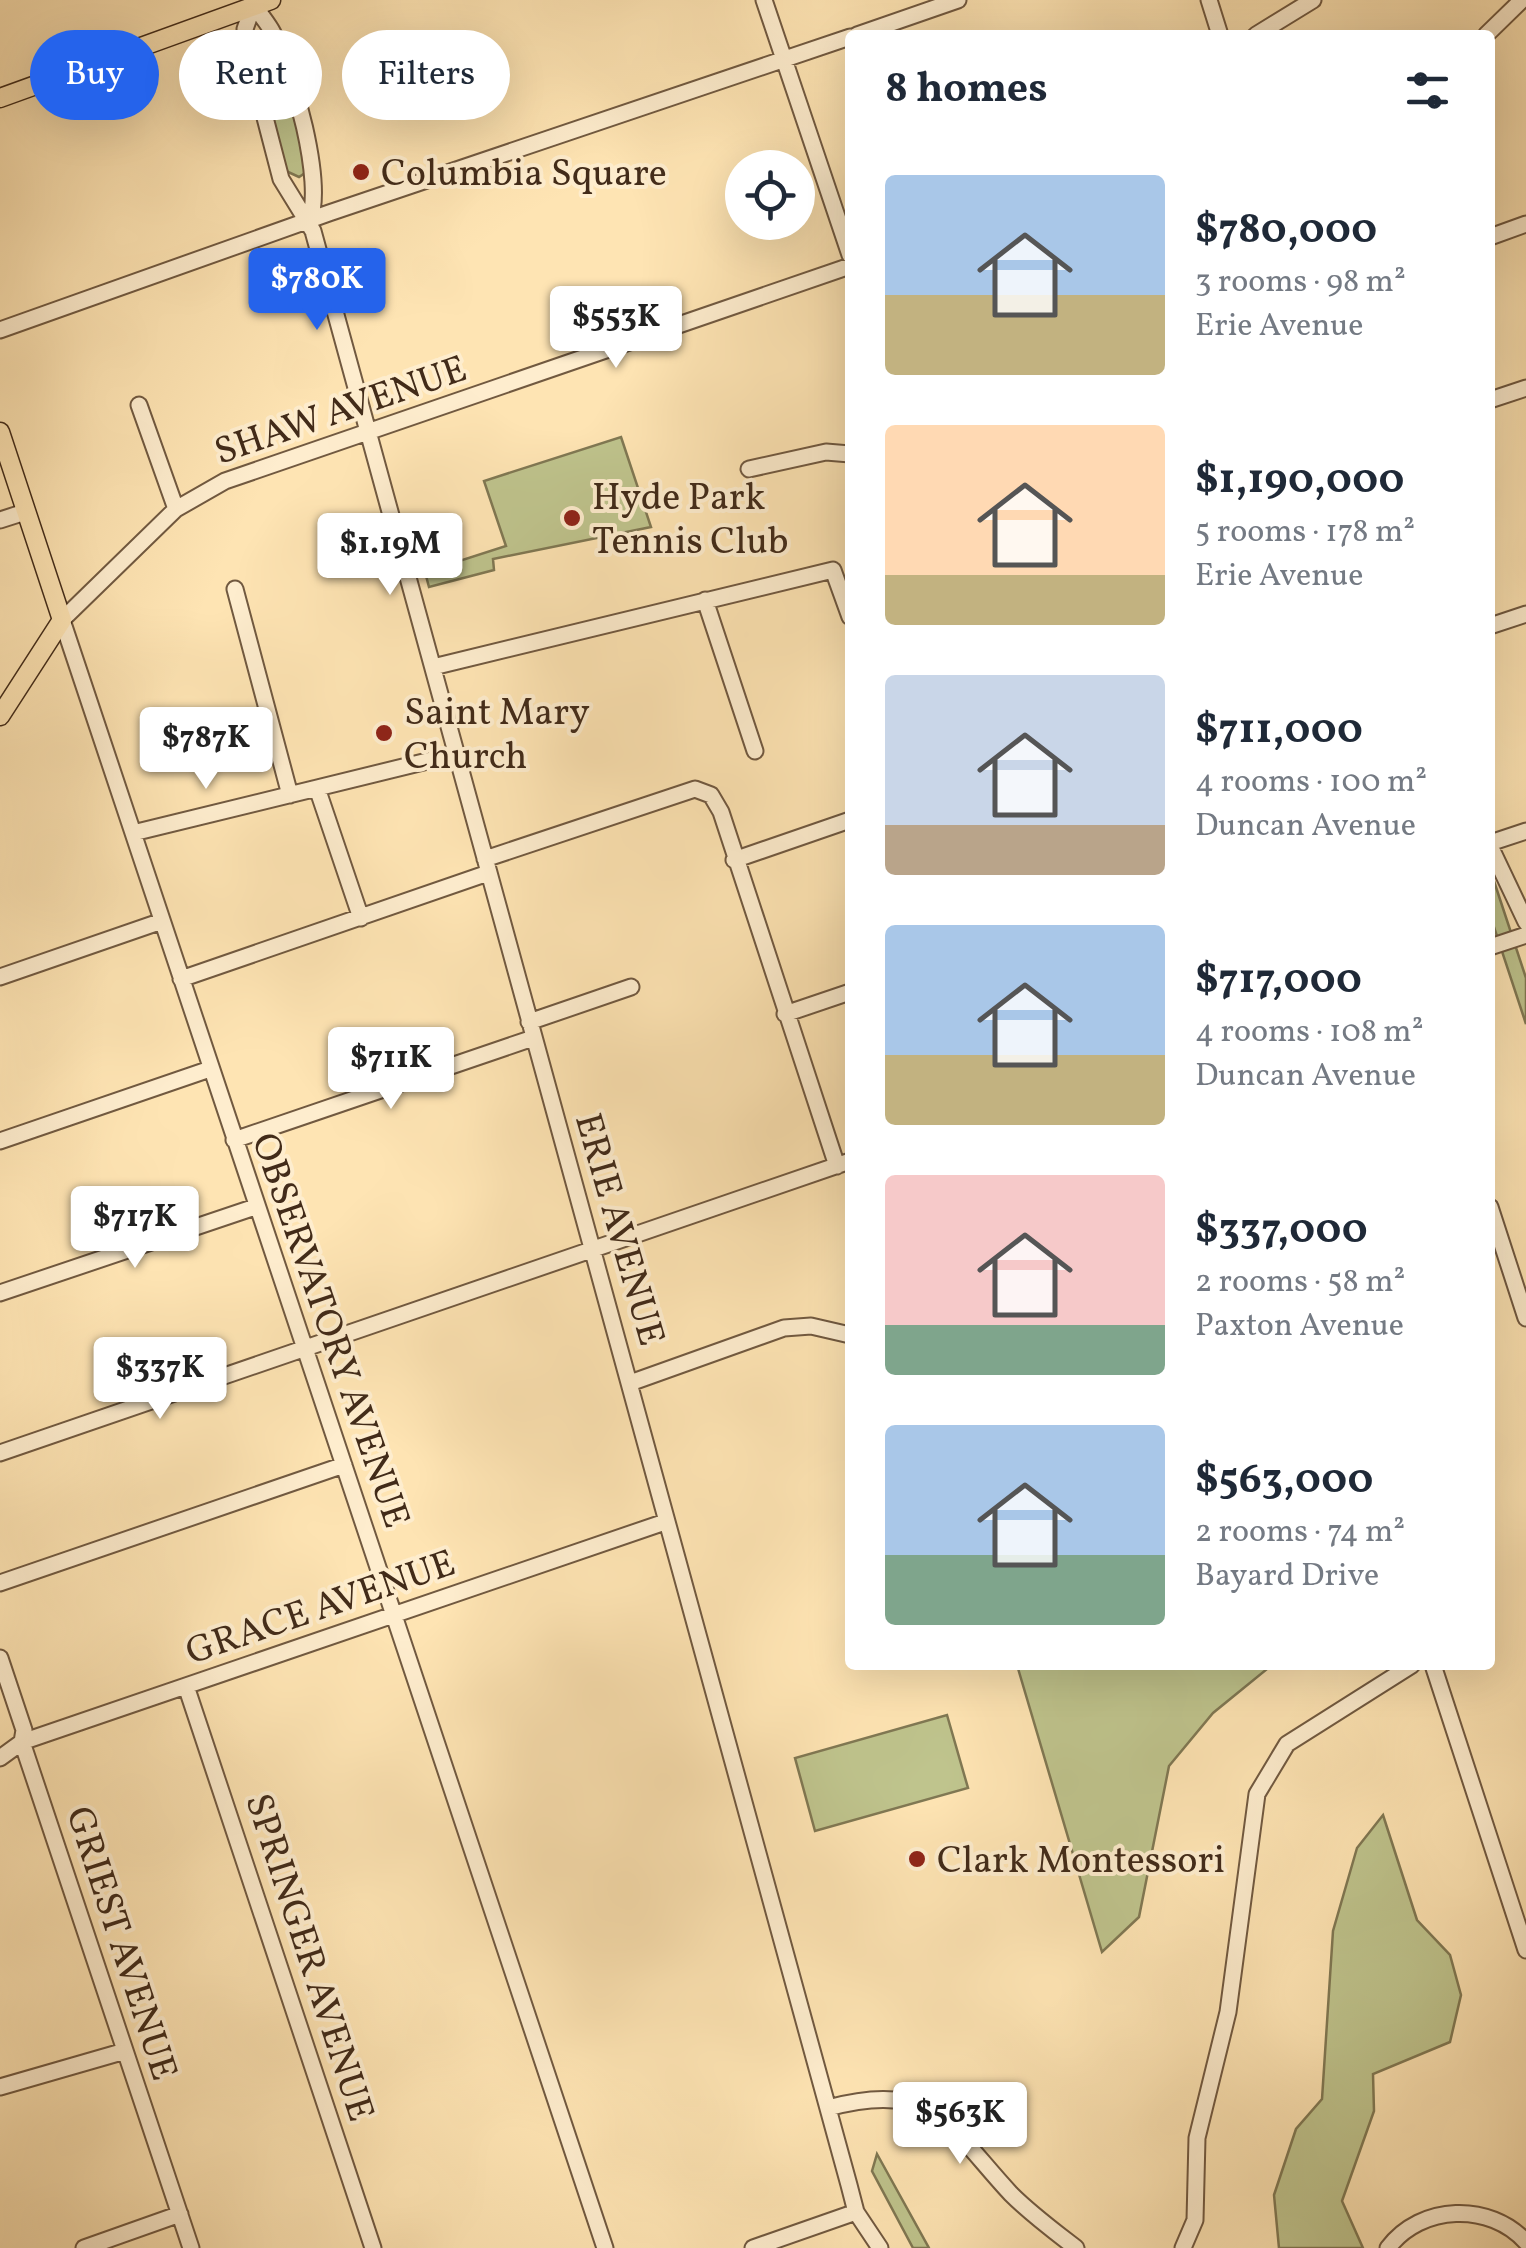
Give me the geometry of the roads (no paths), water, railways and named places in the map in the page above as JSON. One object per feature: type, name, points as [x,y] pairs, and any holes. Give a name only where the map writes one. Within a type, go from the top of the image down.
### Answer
[{"type":"main road","points":[[0,98],[259,2]]},
{"type":"main road","name":"OBSERVATORY AVENUE","points":[[0,432],[62,620]]},
{"type":"main road","points":[[0,716],[62,620]]},
{"type":"street","points":[[764,0],[845,240]]},
{"type":"street","points":[[870,30],[958,0]]},
{"type":"street","points":[[1209,0],[1218,30]]},
{"type":"street","points":[[1264,30],[1313,0]]},
{"type":"street","points":[[1491,30],[1522,0]]},
{"type":"street","name":"ERIE AVENUE","points":[[259,2],[272,30]]},
{"type":"street","name":"ERIE AVENUE","points":[[245,30],[259,2]]},
{"type":"street","points":[[0,330],[845,39]]},
{"type":"street","name":"ERIE AVENUE","points":[[266,120],[281,178],[298,211],[310,222]]},
{"type":"street","name":"ERIE AVENUE","points":[[301,120],[314,168],[316,196],[310,222],[856,2212],[880,2248]]},
{"type":"street","points":[[281,178],[290,183],[305,180],[314,168]]},
{"type":"street","points":[[1495,235],[1526,224]]},
{"type":"street","name":"SHAW AVENUE","points":[[62,620],[176,509],[224,481],[845,268]]},
{"type":"street","points":[[1495,398],[1526,388]]},
{"type":"street","points":[[138,405],[176,509]]},
{"type":"street","points":[[749,469],[826,452],[845,454]]},
{"type":"street","points":[[0,520],[25,512]]},
{"type":"street","points":[[433,666],[833,570],[845,603]]},
{"type":"street","points":[[235,589],[290,795]]},
{"type":"street","points":[[704,600],[754,750]]},
{"type":"street","points":[[1495,624],[1526,614]]},
{"type":"street","name":"OBSERVATORY AVENUE","points":[[62,620],[604,2248]]},
{"type":"street","points":[[133,833],[456,754]]},
{"type":"street","points":[[316,788],[361,918]]},
{"type":"street","points":[[0,1453],[844,1163],[785,1014],[717,802],[702,790],[486,866],[361,918],[182,978]]},
{"type":"street","points":[[734,860],[845,822]]},
{"type":"street","points":[[1495,842],[1526,831]]},
{"type":"street","points":[[1495,855],[1526,922]]},
{"type":"street","points":[[0,977],[162,921]]},
{"type":"street","points":[[1495,945],[1526,935]]},
{"type":"street","points":[[234,1140],[531,1030],[631,987]]},
{"type":"street","points":[[785,1014],[845,994]]},
{"type":"street","points":[[0,1141],[210,1069]]},
{"type":"street","points":[[0,1293],[255,1206]]},
{"type":"street","points":[[1495,1222],[1526,1318]]},
{"type":"street","points":[[630,1382],[784,1328],[811,1326],[845,1334]]},
{"type":"street","points":[[0,1584],[344,1464]]},
{"type":"street","name":"GRACE AVENUE","points":[[0,1758],[22,1742],[666,1522]]},
{"type":"street","name":"GRIEST AVENUE","points":[[0,1658],[24,1730],[22,1742],[191,2248]]},
{"type":"street","points":[[1184,2248],[1196,2220],[1197,2138],[1228,2012],[1257,1794],[1287,1744],[1404,1670]]},
{"type":"street","points":[[1435,1670],[1526,1950]]},
{"type":"street","name":"SPRINGER AVENUE","points":[[186,1686],[373,2248]]},
{"type":"street","points":[[0,2087],[124,2051]]},
{"type":"street","points":[[828,2108],[871,2098],[903,2101],[930,2110],[958,2130],[1013,2196],[1076,2248]]},
{"type":"street","points":[[753,2248],[856,2212]]},
{"type":"street","points":[[1388,2248],[1410,2229],[1449,2213],[1488,2217],[1515,2230],[1526,2242]]},
{"type":"street","points":[[84,2248],[180,2214]]},
{"type":"place","name":"Columbia Square","points":[[361,172]]},
{"type":"place","name":"Hyde Park Tennis Club","points":[[572,518]]},
{"type":"place","name":"Saint Mary Church","points":[[384,733]]},
{"type":"place","name":"Clark Montessori","points":[[917,1859]]}]
